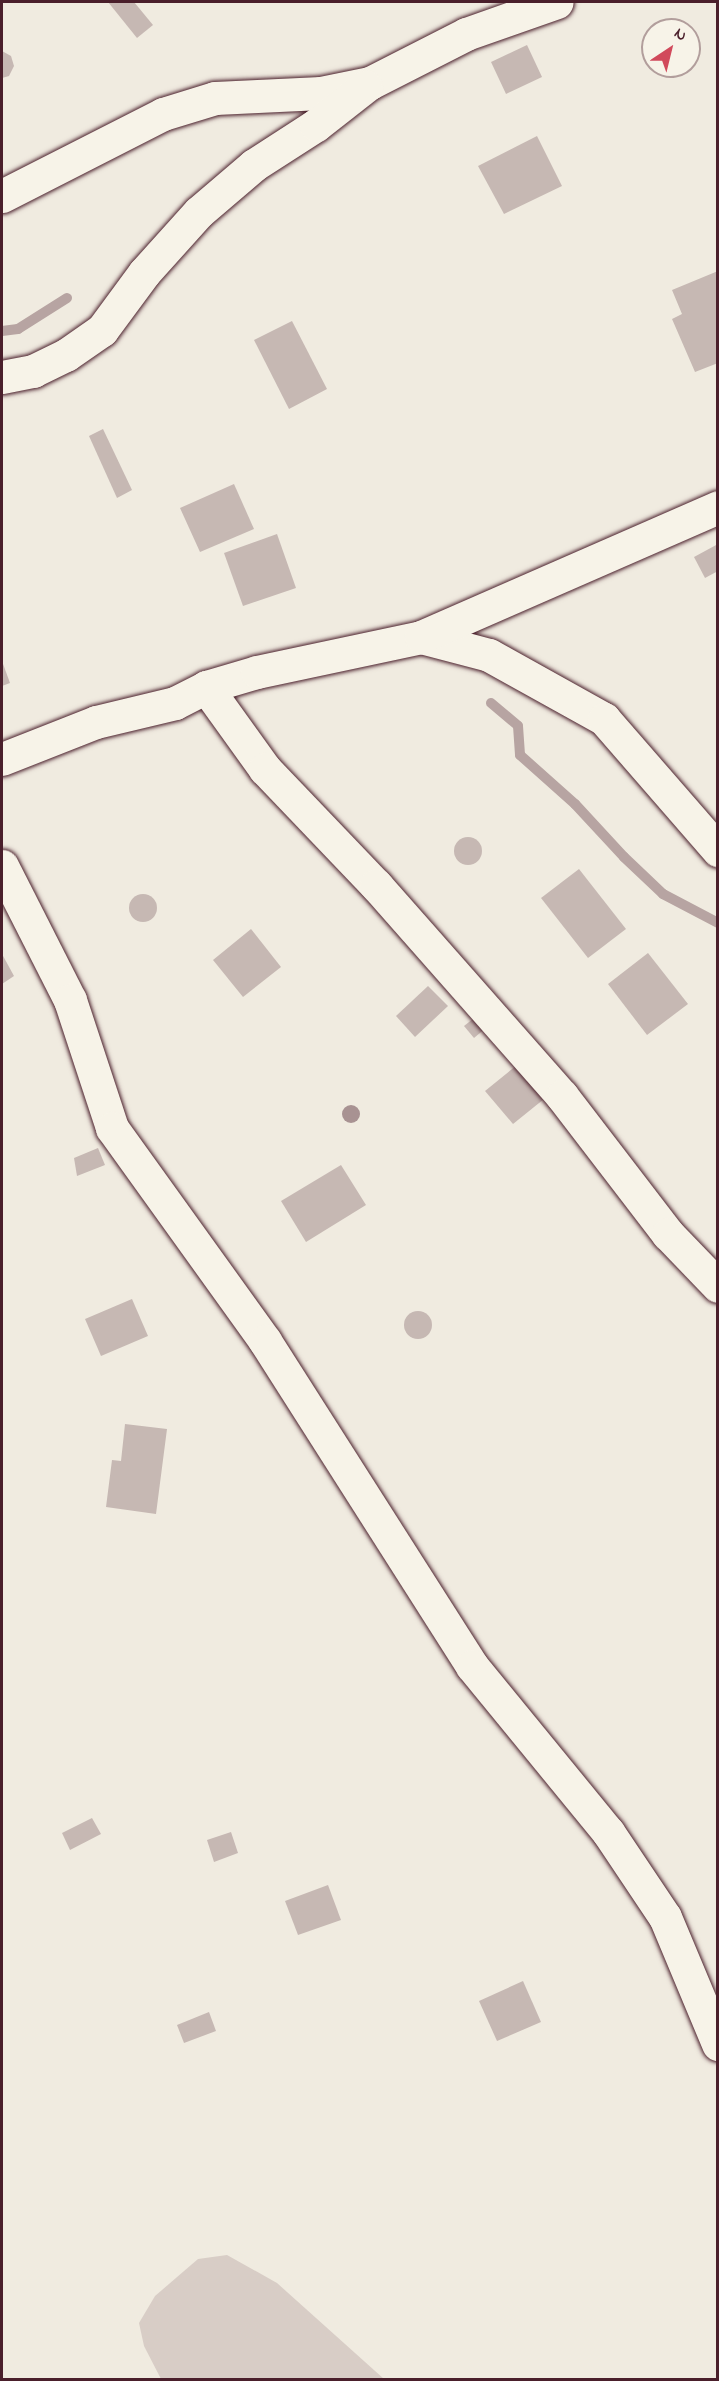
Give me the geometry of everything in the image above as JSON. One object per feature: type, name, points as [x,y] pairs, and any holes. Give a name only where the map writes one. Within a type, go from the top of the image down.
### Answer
[{"type":"street","points":[[2,377],[33,371],[66,355],[102,330],[144,273],[199,212],[254,165],[316,125],[370,83],[466,34],[557,2]]},
{"type":"street","points":[[2,196],[163,114],[215,98],[321,93],[370,83]]},
{"type":"street","points":[[2,759],[96,722],[175,703],[206,687],[257,672],[421,637],[717,507]]},
{"type":"street","points":[[421,637],[489,655],[604,719],[717,850]]},
{"type":"street","points":[[206,687],[265,769],[376,885],[562,1096],[668,1234],[717,1286]]},
{"type":"street","points":[[2,866],[70,1000],[112,1128],[265,1341],[472,1666],[608,1832],[665,1917],[717,2044]]},
{"type":"shaded area","points":[[227,2255],[277,2283],[384,2379],[161,2379],[144,2346],[139,2323],[155,2296],[198,2259]]},
{"type":"building","points":[[108,2],[134,2],[153,25],[137,38]]},
{"type":"building","points":[[527,45],[542,77],[506,94],[491,62]]},
{"type":"building","points":[[2,51],[11,56],[14,66],[9,76],[2,78]]},
{"type":"building","points":[[537,136],[562,186],[504,214],[478,166]]},
{"type":"building","points":[[718,271],[718,363],[695,372],[672,319],[682,314],[672,290]]},
{"type":"building","points":[[292,321],[327,389],[289,409],[254,340]]},
{"type":"building","points":[[103,429],[132,490],[117,498],[89,436]]},
{"type":"building","points":[[234,484],[254,529],[200,552],[180,508]]},
{"type":"building","points":[[277,534],[296,588],[243,606],[224,553]]},
{"type":"building","points":[[718,544],[718,571],[705,578],[694,557]]},
{"type":"building","points":[[2,661],[10,683],[2,686]]},
{"type":"building","points":[[468,837],[478,841],[482,851],[478,861],[468,865],[458,861],[454,851],[458,841]]},
{"type":"building","points":[[579,869],[626,929],[588,958],[541,898]]},
{"type":"building","points":[[143,894],[153,898],[157,908],[153,918],[143,922],[133,918],[129,908],[133,898]]},
{"type":"building","points":[[251,929],[281,967],[243,997],[213,960]]},
{"type":"building","points":[[648,953],[688,1004],[647,1035],[608,984]]},
{"type":"building","points":[[2,954],[14,976],[2,984]]},
{"type":"building","points":[[428,986],[448,1006],[415,1037],[396,1016]]},
{"type":"building","points":[[478,1015],[487,1027],[474,1038],[464,1026]]},
{"type":"building","points":[[517,1065],[544,1099],[513,1124],[485,1091]]},
{"type":"building","points":[[98,1148],[105,1165],[77,1176],[74,1158]]},
{"type":"building","points":[[341,1165],[366,1205],[306,1242],[281,1201]]},
{"type":"building","points":[[132,1299],[148,1336],[101,1356],[85,1319]]},
{"type":"building","points":[[418,1311],[428,1315],[432,1325],[428,1335],[418,1339],[408,1335],[404,1325],[408,1315]]},
{"type":"building","points":[[125,1424],[167,1429],[156,1514],[106,1507],[112,1460],[121,1461]]},
{"type":"building","points":[[92,1818],[101,1834],[70,1850],[62,1833]]},
{"type":"building","points":[[231,1832],[238,1853],[214,1862],[207,1840]]},
{"type":"building","points":[[328,1885],[341,1920],[298,1935],[285,1901]]},
{"type":"building","points":[[523,1981],[541,2022],[497,2041],[479,2001]]},
{"type":"building","points":[[209,2012],[216,2031],[184,2043],[177,2025]]},
{"type":"waterway","points":[[2,331],[18,329],[67,298]]},
{"type":"waterway","points":[[491,703],[518,726],[520,755],[575,804],[624,857],[663,894],[718,923]]}]
